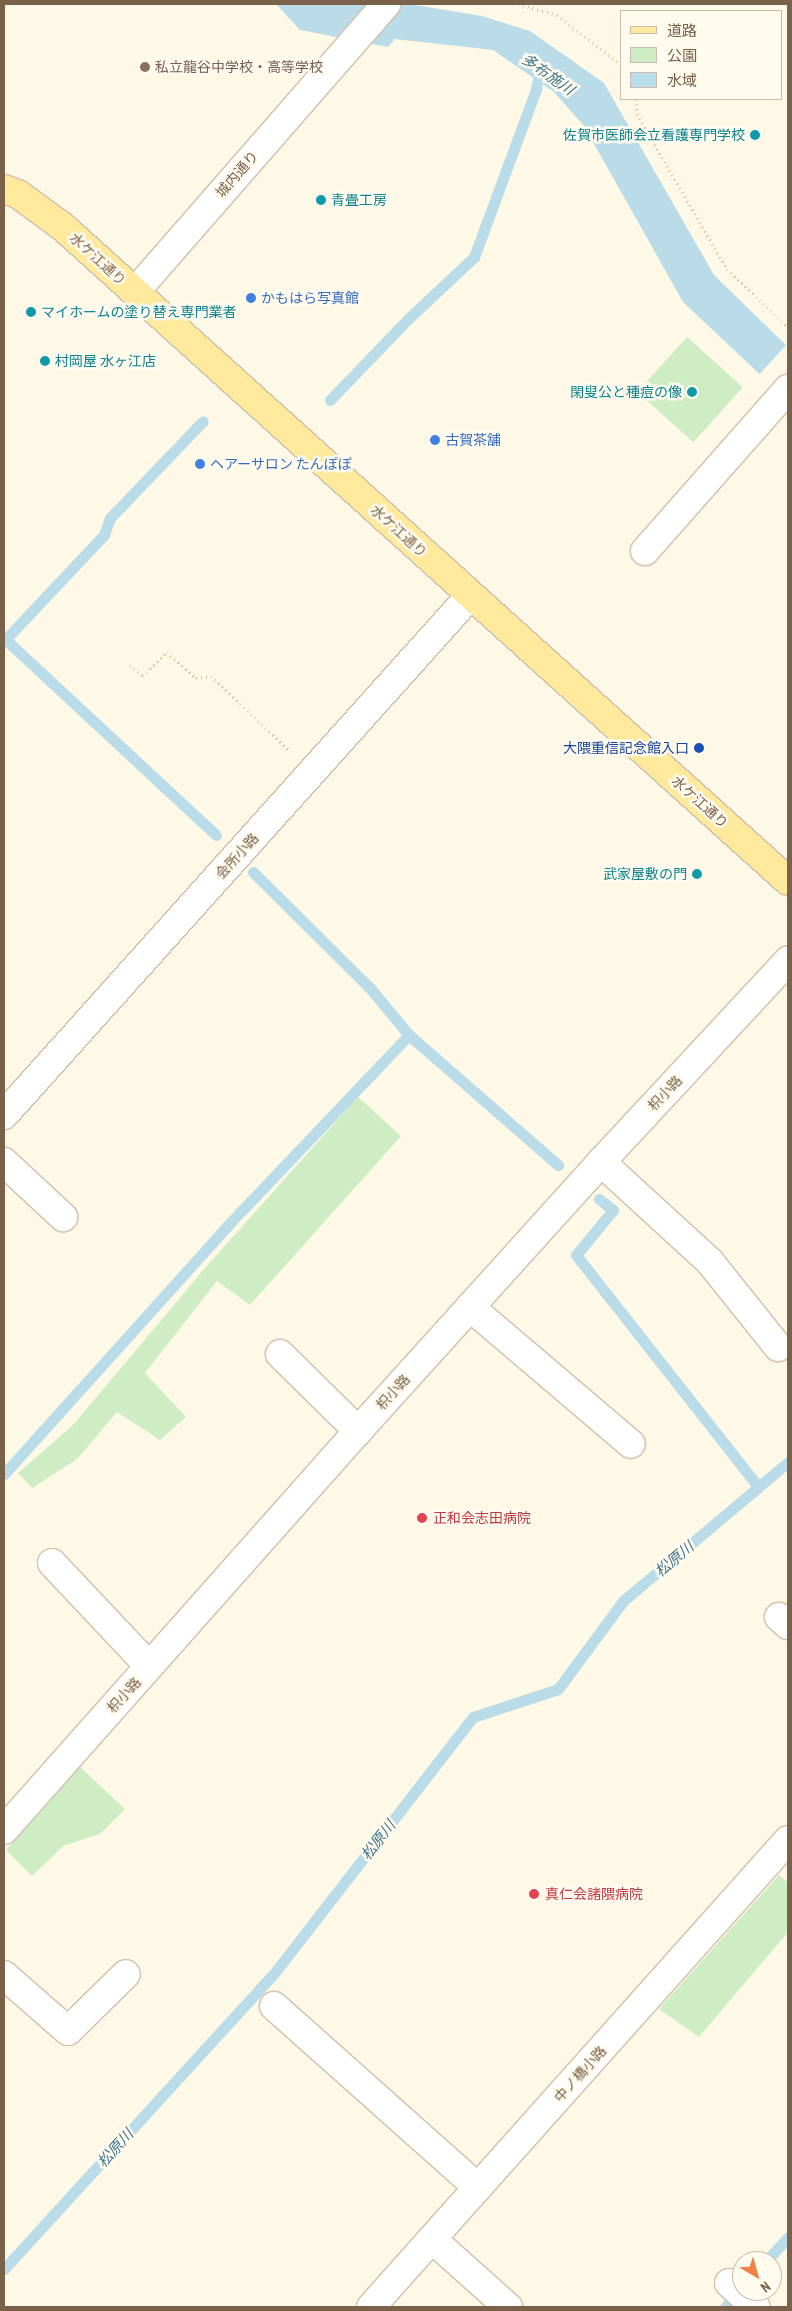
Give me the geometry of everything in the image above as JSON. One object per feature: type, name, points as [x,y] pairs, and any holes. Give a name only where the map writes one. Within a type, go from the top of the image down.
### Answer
[{"type":"main road","name":"水ケ江通り","points":[[4,189],[18,194],[63,228],[788,881]]},
{"type":"street","name":"城内通り","points":[[135,292],[386,4]]},
{"type":"street","points":[[645,551],[788,389]]},
{"type":"street","name":"会所小路","points":[[5,1110],[470,596]]},
{"type":"street","name":"枳小路","points":[[4,1830],[358,1430],[601,1162],[788,961]]},
{"type":"street","points":[[4,1162],[63,1216]]},
{"type":"street","points":[[601,1162],[710,1262],[778,1347]]},
{"type":"street","points":[[470,1307],[631,1444]]},
{"type":"street","points":[[280,1354],[358,1430]]},
{"type":"street","points":[[52,1563],[149,1666]]},
{"type":"street","name":"中ノ橋小路","points":[[371,2307],[784,1855]]},
{"type":"street","points":[[4,1975],[68,2031],[126,1974]]},
{"type":"street","points":[[274,2006],[478,2188]]},
{"type":"street","points":[[432,2240],[508,2307]]},
{"type":"street","points":[[728,2283],[756,2307]]},
{"type":"path","points":[[518,4],[558,15],[620,63]]},
{"type":"path","points":[[636,100],[636,114],[727,269],[788,327]]},
{"type":"path","points":[[130,665],[143,676],[167,652],[196,678],[211,676],[312,772]]},
{"type":"green space","points":[[687,337],[743,387],[693,442],[637,392]]},
{"type":"green space","points":[[358,1097],[401,1136],[250,1305],[217,1281],[145,1373],[186,1417],[160,1440],[117,1412],[77,1459],[32,1488],[18,1473],[73,1425],[205,1268]]},
{"type":"green space","points":[[80,1767],[125,1809],[100,1834],[63,1846],[32,1876],[6,1850]]},
{"type":"green space","points":[[779,1875],[788,1883],[788,1932],[699,2037],[659,2009]]},
{"type":"water","name":"多布施川","points":[[276,4],[409,4],[482,16],[530,31],[604,83],[714,275],[788,347],[788,401],[683,302],[584,126],[554,92],[493,50],[395,39],[388,47],[300,30]]},
{"type":"pier","points":[[788,343],[788,404],[758,376]]},
{"type":"waterway","name":"多布施川","points":[[330,400],[408,319],[474,257],[536,89],[541,66]]},
{"type":"waterway","points":[[4,641],[104,535],[110,518],[203,421]]},
{"type":"waterway","points":[[5,639],[216,835]]},
{"type":"waterway","points":[[253,872],[370,988],[409,1035],[558,1165]]},
{"type":"waterway","points":[[4,1474],[227,1226],[409,1035]]},
{"type":"waterway","points":[[599,1199],[613,1210],[576,1255],[758,1486]]},
{"type":"waterway","name":"松原川","points":[[4,2269],[272,1976],[473,1717],[558,1689],[623,1601],[788,1462]]},
{"type":"waterway","points":[[775,2251],[788,2237]]},
{"type":"waterway","points":[[725,2307],[732,2300]]},
{"type":"place","name":"私立龍谷中学校・高等学校","points":[[145,67]]},
{"type":"place","name":"佐賀市医師会立看護専門学校","points":[[755,135]]},
{"type":"place","name":"青畳工房","points":[[321,200]]},
{"type":"place","name":"かもはら写真館","points":[[251,298]]},
{"type":"place","name":"マイホームの塗り替え専門業者","points":[[31,312]]},
{"type":"place","name":"村岡屋 水ヶ江店","points":[[45,361]]},
{"type":"place","name":"閑叟公と種痘の像","points":[[692,392]]},
{"type":"place","name":"古賀茶舗","points":[[435,440]]},
{"type":"place","name":"ヘアーサロン たんぽぽ","points":[[200,464]]},
{"type":"place","name":"大隈重信記念館入口","points":[[699,748]]},
{"type":"place","name":"武家屋敷の門","points":[[697,874]]},
{"type":"place","name":"正和会志田病院","points":[[422,1518]]},
{"type":"place","name":"真仁会諸隈病院","points":[[534,1894]]}]
